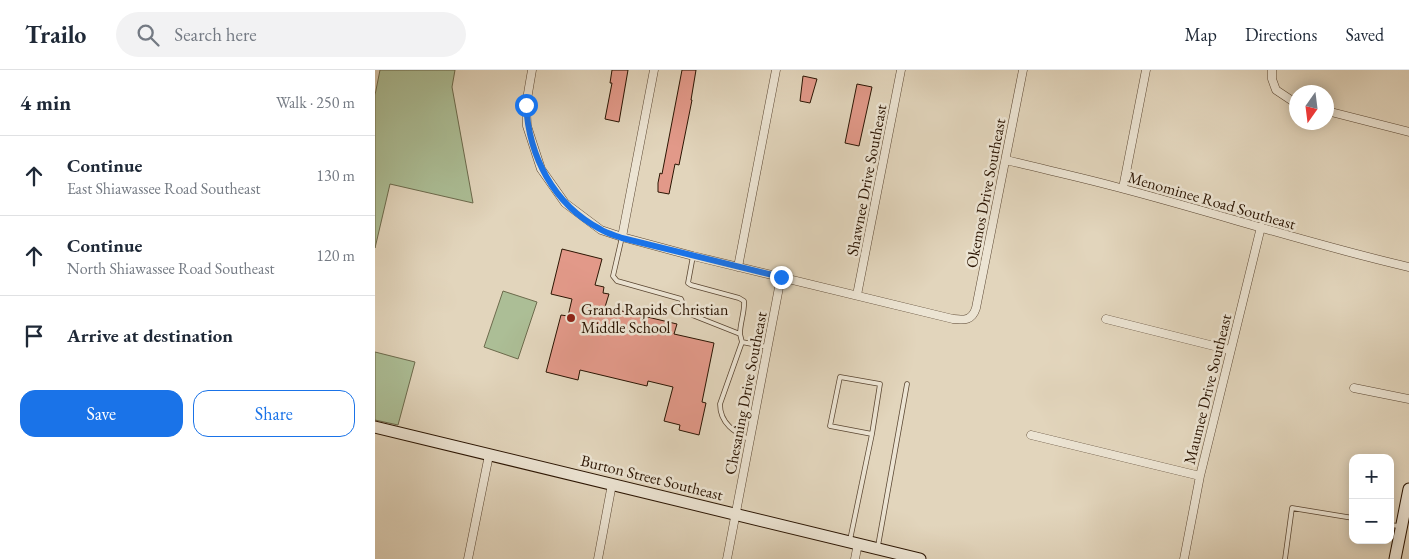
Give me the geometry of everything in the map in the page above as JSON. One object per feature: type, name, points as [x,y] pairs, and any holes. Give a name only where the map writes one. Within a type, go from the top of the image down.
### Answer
[{"type":"main road","name":"Burton Street Southeast","points":[[375,427],[854,542],[902,557],[920,559]]},
{"type":"main road","points":[[1395,559],[1396,526],[1409,489]]},
{"type":"street","points":[[532,70],[526,105],[527,126],[541,169],[565,203],[601,230],[622,238],[857,295]]},
{"type":"street","points":[[622,238],[654,70]]},
{"type":"street","points":[[738,267],[776,70]]},
{"type":"street","name":"Shawnee Drive Southeast","points":[[857,295],[901,70]]},
{"type":"street","name":"Okemos Drive Southeast","points":[[857,295],[953,319],[970,319],[974,315],[1023,70]]},
{"type":"street","points":[[1123,188],[1146,70]]},
{"type":"street","points":[[1272,70],[1272,79],[1276,90],[1289,99]]},
{"type":"street","points":[[1334,113],[1409,132]]},
{"type":"street","name":"Menominee Road Southeast","points":[[1006,160],[1123,188],[1324,246],[1409,267]]},
{"type":"street","name":"Maumee Drive Southeast","points":[[1184,559],[1200,476],[1261,227]]},
{"type":"street","name":"Chesaning Drive Southeast","points":[[727,559],[781,277]]},
{"type":"street","points":[[1106,319],[1230,350]]},
{"type":"street","points":[[1355,388],[1409,399]]},
{"type":"street","points":[[1031,435],[1200,476]]},
{"type":"street","points":[[468,559],[489,454]]},
{"type":"street","points":[[598,559],[613,484]]},
{"type":"street","points":[[854,542],[855,559]]},
{"type":"lane","points":[[622,238],[613,276],[617,281],[681,299],[687,313],[740,334]]},
{"type":"lane","points":[[693,256],[688,283],[691,286],[739,298],[744,301],[745,306],[740,323],[742,342],[720,404],[720,410],[726,424],[735,432],[750,440]]},
{"type":"lane","points":[[742,342],[768,347]]},
{"type":"lane","points":[[854,542],[872,434],[880,384],[840,377],[830,426],[872,434]]},
{"type":"lane","points":[[877,548],[907,384]]},
{"type":"lane","points":[[1285,559],[1291,508],[1349,517]]},
{"type":"green space","points":[[380,70],[455,70],[452,87],[473,203],[390,184],[375,248],[375,95]]},
{"type":"green space","points":[[503,291],[537,302],[518,359],[484,347]]},
{"type":"green space","points":[[375,352],[415,362],[398,425],[375,420]]},
{"type":"building","points":[[612,70],[628,70],[619,122],[605,119],[612,83],[610,83]]},
{"type":"building","points":[[682,70],[696,70],[679,165],[675,164],[669,194],[658,192],[658,183],[660,173],[662,174]]},
{"type":"building","points":[[803,76],[817,79],[810,103],[800,101]]},
{"type":"building","points":[[857,84],[872,87],[859,146],[845,143]]},
{"type":"building","points":[[562,249],[602,259],[595,285],[604,287],[603,293],[609,294],[605,307],[677,324],[674,334],[714,343],[702,402],[706,403],[699,435],[679,430],[680,425],[664,421],[673,387],[648,381],[647,386],[580,370],[578,380],[546,372],[561,315],[568,316],[572,299],[551,294]]},
{"type":"place","name":"Grand Rapids Christian Middle School","points":[[571,318]]},
{"type":"route","points":[[526,105],[527,126],[541,169],[565,203],[582,218],[601,230],[622,238],[781,277]]}]
